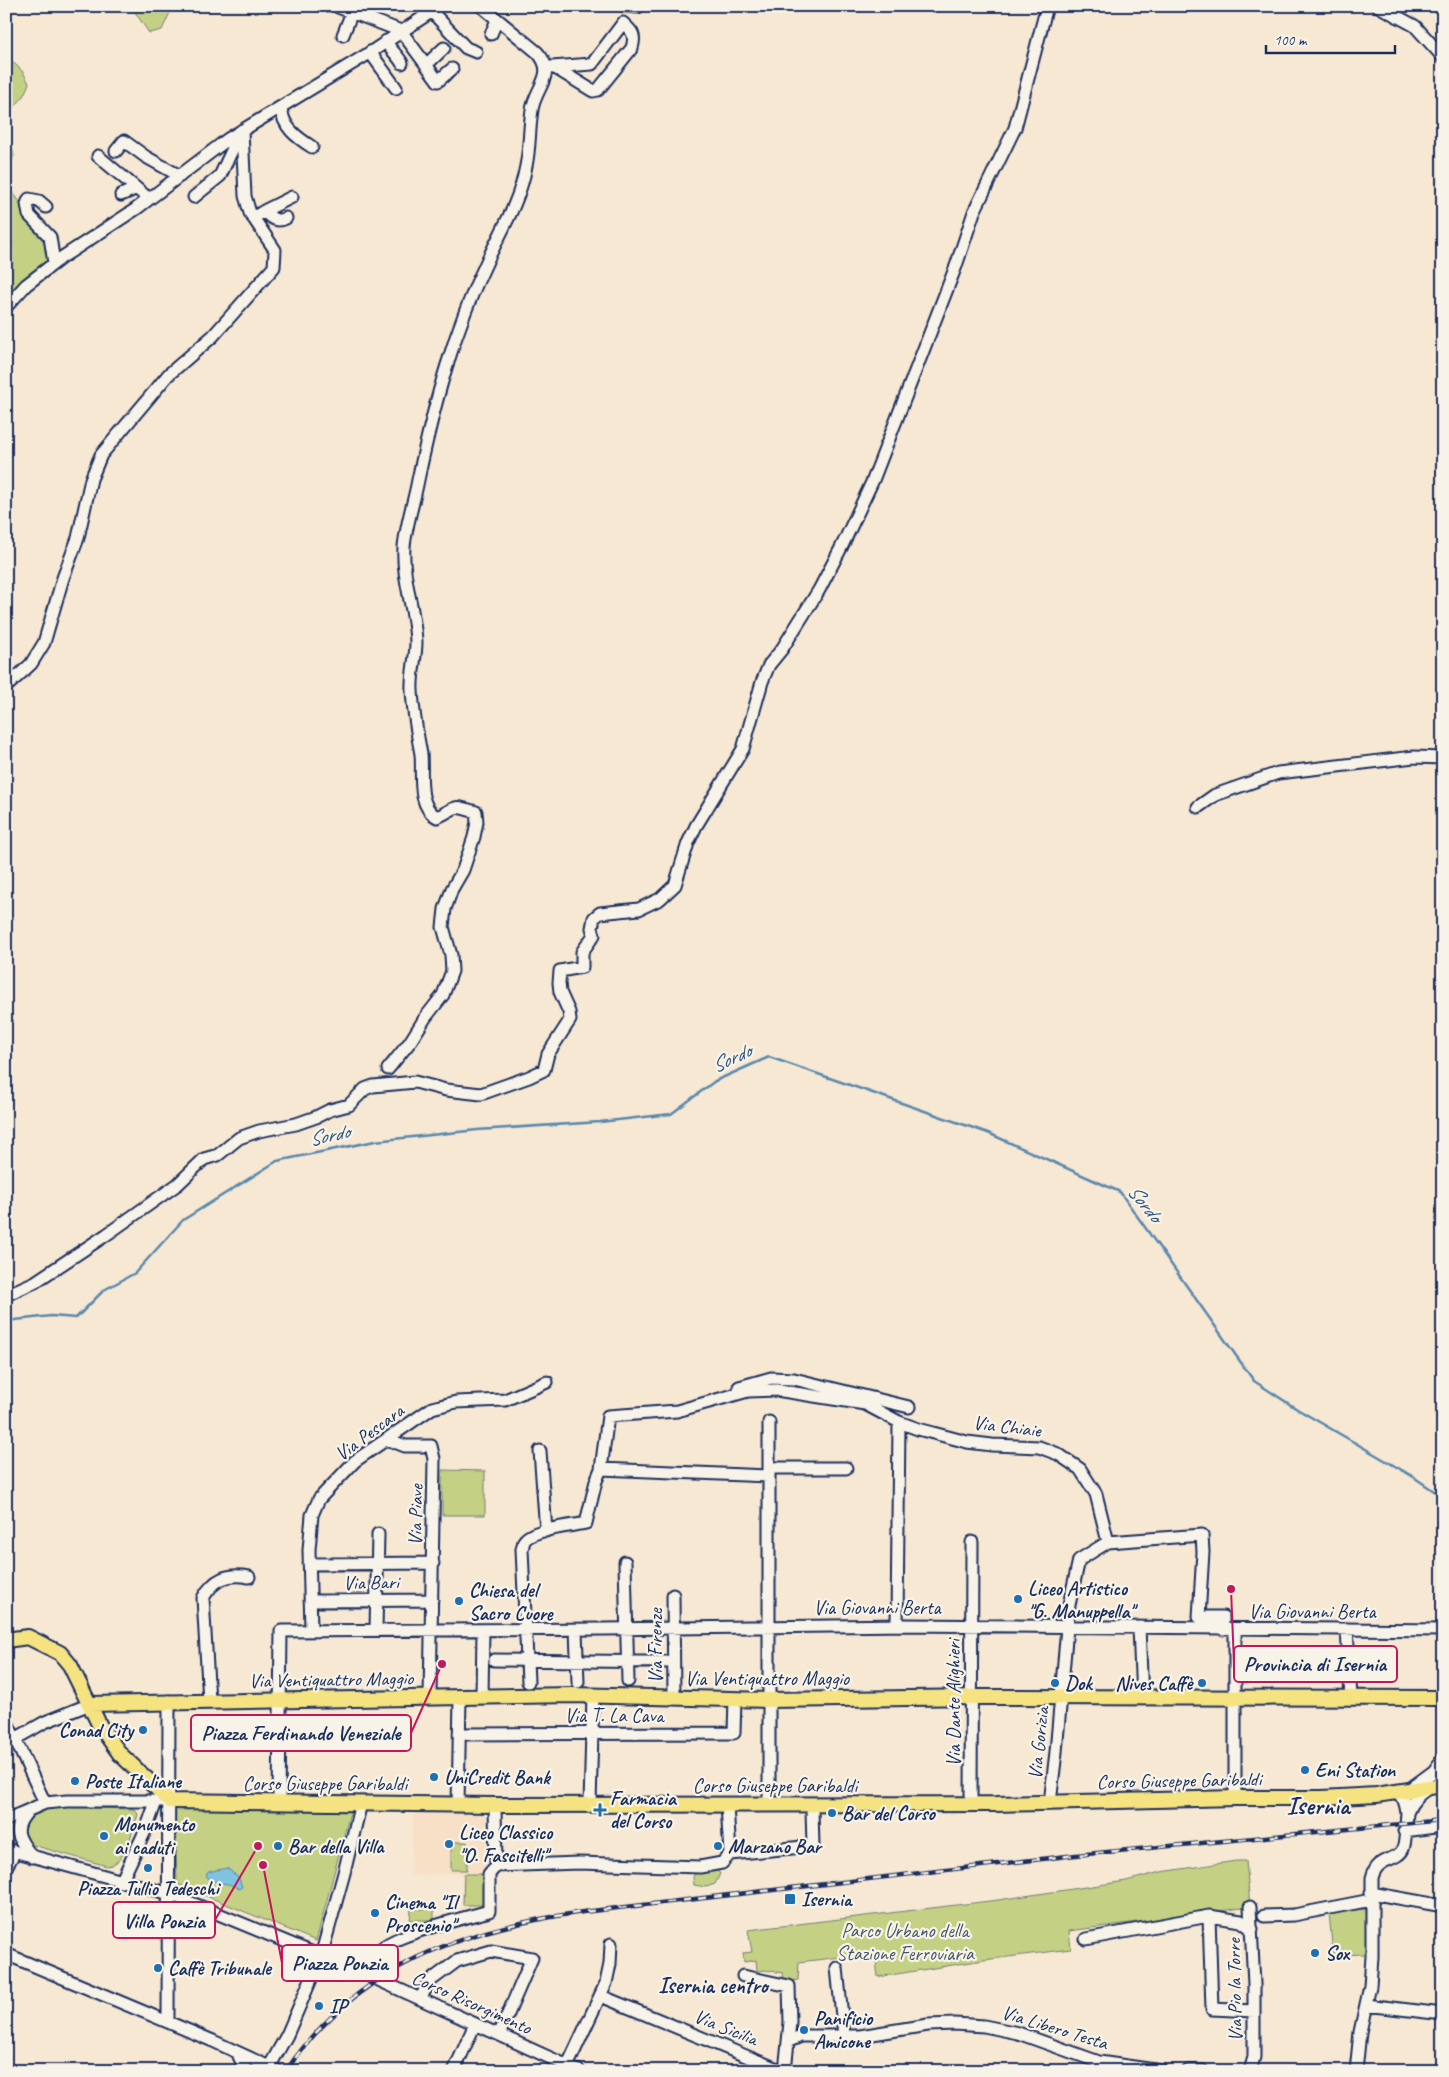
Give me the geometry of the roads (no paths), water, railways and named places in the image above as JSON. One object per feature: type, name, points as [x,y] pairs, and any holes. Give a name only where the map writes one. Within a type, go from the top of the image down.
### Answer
[{"type":"main road","points":[[6,1640],[28,1637],[60,1653],[70,1665],[100,1726],[120,1754],[163,1802]]},
{"type":"main road","name":"Via Ventiquattro Maggio","points":[[90,1704],[593,1695],[770,1700],[1443,1698]]},
{"type":"main road","points":[[1407,1790],[1439,1783]]},
{"type":"main road","name":"Corso Giuseppe Garibaldi","points":[[163,1802],[727,1806],[971,1804],[1322,1798],[1407,1790]]},
{"type":"street","points":[[338,6],[402,31],[438,81],[452,69]]},
{"type":"street","points":[[482,6],[537,52],[549,66],[593,91],[598,90],[632,48],[634,34],[623,23],[592,64],[581,83]]},
{"type":"street","points":[[625,6],[638,7]]},
{"type":"street","points":[[6,1295],[36,1282],[106,1235],[178,1184],[204,1159],[218,1155],[239,1138],[316,1117],[349,1104],[365,1090],[373,1086],[415,1082],[446,1090],[481,1094],[530,1078],[544,1070],[548,1054],[570,1020],[569,1012],[560,992],[560,971],[582,967],[582,952],[594,935],[592,928],[594,918],[600,913],[639,909],[660,899],[675,885],[688,843],[696,826],[744,750],[762,682],[769,665],[782,649],[819,590],[842,546],[873,480],[956,266],[974,212],[1015,128],[1047,6]]},
{"type":"street","points":[[1378,6],[1414,26],[1443,57]]},
{"type":"street","points":[[8,300],[54,263],[149,199],[241,131],[370,52],[387,45],[402,31],[436,9],[466,48],[476,52]]},
{"type":"street","points":[[343,35],[352,12]]},
{"type":"street","points":[[491,34],[497,20]]},
{"type":"street","points":[[387,45],[398,55],[402,62]]},
{"type":"street","points":[[386,65],[389,57],[387,45]]},
{"type":"street","points":[[426,65],[444,48]]},
{"type":"street","points":[[370,52],[396,88]]},
{"type":"street","points":[[549,66],[592,64]]},
{"type":"street","points":[[388,1069],[416,1035],[446,988],[452,964],[443,928],[445,909],[452,889],[463,870],[477,822],[476,812],[459,806],[452,807],[437,817],[427,808],[424,800],[422,766],[412,690],[416,642],[404,569],[406,534],[426,444],[448,360],[462,319],[488,259],[507,223],[521,186],[528,154],[532,109],[549,66]]},
{"type":"street","points":[[281,108],[284,120],[291,132],[312,147]]},
{"type":"street","points":[[214,193],[241,131]]},
{"type":"street","points":[[6,687],[31,664],[44,643],[62,578],[78,538],[91,479],[101,455],[168,375],[213,336],[274,267],[275,250],[253,218],[245,196],[241,131]]},
{"type":"street","points":[[116,151],[124,141],[146,157],[180,176]]},
{"type":"street","points":[[98,156],[149,199]]},
{"type":"street","points":[[194,198],[220,176]]},
{"type":"street","points":[[122,195],[135,189]]},
{"type":"street","points":[[253,218],[292,197]]},
{"type":"street","points":[[46,207],[34,200],[30,200],[27,204],[29,214],[50,237],[54,263]]},
{"type":"street","points":[[264,211],[271,219],[286,218]]},
{"type":"street","points":[[1198,807],[1215,795],[1278,772],[1414,757],[1443,758]]},
{"type":"street","points":[[528,1682],[522,1549],[524,1541],[530,1536],[546,1530],[586,1523],[596,1481],[601,1469],[608,1416],[677,1411],[723,1397],[729,1390],[771,1378],[794,1378],[909,1407]]},
{"type":"street","name":"Via Pescara","points":[[311,1630],[309,1564],[312,1515],[319,1499],[355,1461],[432,1408],[456,1402],[505,1400],[547,1382]]},
{"type":"street","name":"Via Chiaie","points":[[723,1397],[748,1392],[776,1390],[806,1393],[865,1404],[900,1422],[967,1442],[1039,1447],[1058,1454],[1080,1469],[1096,1494],[1108,1542]]},
{"type":"street","points":[[770,1422],[768,1472],[770,1805]]},
{"type":"street","points":[[897,1625],[900,1422]]},
{"type":"street","name":"Via Piave","points":[[387,1440],[405,1446],[431,1446],[434,1459],[430,1698]]},
{"type":"street","points":[[540,1451],[546,1530]]},
{"type":"street","points":[[601,1469],[768,1472],[846,1468]]},
{"type":"street","points":[[376,1630],[378,1534]]},
{"type":"street","points":[[1108,1542],[1202,1535],[1204,1552],[1199,1617],[1223,1617],[1223,1629]]},
{"type":"street","name":"Via Dante Alighieri","points":[[971,1804],[972,1542]]},
{"type":"street","name":"Via Gorizia","points":[[1050,1803],[1069,1606],[1079,1560],[1108,1542]]},
{"type":"street","points":[[625,1562],[628,1681]]},
{"type":"street","points":[[309,1564],[433,1563]]},
{"type":"street","points":[[209,1701],[203,1598],[210,1585],[233,1574],[248,1577]]},
{"type":"street","name":"Via Firenze","points":[[673,1595],[674,1697]]},
{"type":"street","name":"Via Bari","points":[[310,1601],[432,1600]]},
{"type":"street","name":"Via Giovanni Berta","points":[[281,1701],[281,1631],[576,1630],[897,1625],[1443,1630]]},
{"type":"street","points":[[1139,1627],[1142,1698]]},
{"type":"street","points":[[1235,1629],[1235,1798]]},
{"type":"street","points":[[1347,1629],[1351,1698]]},
{"type":"street","points":[[482,1697],[483,1630]]},
{"type":"street","points":[[576,1630],[578,1682]]},
{"type":"street","points":[[494,1660],[673,1662]]},
{"type":"street","points":[[590,1804],[593,1695]]},
{"type":"street","points":[[458,1805],[460,1697]]},
{"type":"street","name":"Via T. La Cava","points":[[459,1734],[734,1733],[735,1699]]},
{"type":"street","points":[[279,1802],[281,1701]]},
{"type":"street","points":[[168,2022],[170,1894],[168,1832],[163,1802],[169,1702]]},
{"type":"street","points":[[11,1742],[45,1722],[90,1704]]},
{"type":"street","points":[[6,1720],[11,1742],[45,1804]]},
{"type":"street","name":"Corso Giuseppe Garibaldi","points":[[1407,1790],[1434,1771],[1443,1758]]},
{"type":"street","points":[[1356,2071],[1360,2032],[1370,1986],[1372,1957],[1371,1897],[1374,1870],[1403,1849],[1407,1812],[1411,1803],[1419,1794],[1439,1783],[1443,1769]]},
{"type":"street","points":[[1392,1792],[1402,1796],[1405,1800],[1407,1812]]},
{"type":"street","name":"Corso Giuseppe Garibaldi","points":[[6,1820],[45,1804],[67,1801],[163,1802]]},
{"type":"street","points":[[121,1882],[147,1827],[163,1802]]},
{"type":"street","points":[[6,1954],[168,2022],[271,2069],[321,1956],[361,1803]]},
{"type":"street","points":[[374,1978],[376,1953],[384,1944],[489,1911],[489,1874],[496,1866],[495,1805]]},
{"type":"street","points":[[496,1866],[579,1863],[700,1867],[722,1863],[730,1854],[813,1846],[812,1810],[814,1805]]},
{"type":"street","points":[[727,1806],[730,1854]]},
{"type":"street","points":[[30,1809],[21,1819],[17,1829],[20,1840],[32,1856]]},
{"type":"street","points":[[147,1827],[156,1826],[168,1832]]},
{"type":"street","points":[[1404,1831],[1443,1826]]},
{"type":"street","points":[[6,1867],[10,1850],[170,1894]]},
{"type":"street","name":"Corso Risorgimento","points":[[170,1894],[374,1978],[566,2068],[579,2071]]},
{"type":"street","points":[[1371,1897],[1443,1906]]},
{"type":"street","name":"Via Pio la Torre","points":[[1264,1916],[1294,1915],[1371,1897]]},
{"type":"street","name":"Via Pio la Torre","points":[[1250,1907],[1254,2011],[1254,2057],[1250,2071]]},
{"type":"street","points":[[1086,1940],[1209,1916],[1241,1920],[1252,1929]]},
{"type":"street","points":[[1209,1916],[1212,2009],[1254,2011]]},
{"type":"street","points":[[566,2068],[601,1996],[610,1964],[611,1944]]},
{"type":"street","points":[[420,1999],[430,1981],[457,1961],[491,1951],[532,1958],[499,2035]]},
{"type":"street","points":[[837,1968],[844,2036]]},
{"type":"street","points":[[743,1976],[789,1986],[789,2041],[783,2071]]},
{"type":"street","name":"Via Sicilia","points":[[601,1996],[783,2071]]},
{"type":"street","points":[[1366,2005],[1443,2014]]},
{"type":"street","points":[[454,2071],[475,2024]]},
{"type":"street","name":"Via Libero Testa","points":[[789,2041],[800,2036],[860,2036],[928,2025],[984,2026],[1018,2033],[1099,2062],[1162,2071]]},
{"type":"street","points":[[237,2052],[246,2071]]},
{"type":"street","points":[[1188,2071],[1202,2071]]},
{"type":"water","points":[[227,1868],[239,1878],[242,1887],[239,1889],[235,1886],[214,1881],[206,1876],[208,1872]]},
{"type":"waterway","name":"Sordo","points":[[6,1321],[51,1316],[76,1318],[104,1290],[135,1273],[183,1220],[277,1161],[375,1141],[477,1130],[600,1122],[671,1114],[715,1081],[769,1057],[988,1133],[1120,1192],[1254,1381],[1297,1409],[1412,1476],[1443,1497]]},
{"type":"railway","points":[[286,2071],[314,2034],[346,2004],[380,1979],[416,1958],[455,1942],[496,1929],[538,1919],[583,1912],[1076,1855],[1443,1820]]},
{"type":"place","name":"Provincia di Isernia","points":[[1231,1589]]},
{"type":"place","name":"Liceo Artistico \"G. Manuppella\"","points":[[1018,1599]]},
{"type":"place","name":"Chiesa del Sacro Cuore","points":[[459,1601]]},
{"type":"place","name":"Piazza Ferdinando Veneziale","points":[[442,1664]]},
{"type":"place","name":"Dok","points":[[1055,1683]]},
{"type":"place","name":"Nives Caffè","points":[[1202,1683]]},
{"type":"place","name":"Conad City","points":[[143,1730]]},
{"type":"place","name":"Eni Station","points":[[1305,1770]]},
{"type":"place","name":"UniCredit Bank","points":[[434,1777]]},
{"type":"place","name":"Poste Italiane","points":[[75,1781]]},
{"type":"place","name":"Farmacia del Corso","points":[[600,1810]]},
{"type":"place","name":"Bar del Corso","points":[[832,1813]]},
{"type":"place","name":"Monumento ai caduti","points":[[104,1836]]},
{"type":"place","name":"Liceo Classico \"O. Fascitelli\"","points":[[449,1844]]},
{"type":"place","name":"Villa Ponzia","points":[[258,1846]]},
{"type":"place","name":"Bar della Villa","points":[[278,1846]]},
{"type":"place","name":"Marzano Bar","points":[[718,1846]]},
{"type":"place","name":"Piazza Ponzia","points":[[263,1865]]},
{"type":"place","name":"Piazza Tullio Tedeschi","points":[[148,1868]]},
{"type":"place","name":"Isernia","points":[[790,1899]]},
{"type":"place","name":"Cinema \"Il Proscenio\"","points":[[375,1913]]},
{"type":"place","name":"Sox","points":[[1315,1953]]},
{"type":"place","name":"Caffè Tribunale","points":[[158,1968]]},
{"type":"place","name":"IP","points":[[319,2006]]},
{"type":"place","name":"Panificio Amicone","points":[[804,2030]]},
{"type":"district","name":"Isernia","points":[[1318,1805]]},
{"type":"district","name":"Isernia centro","points":[[713,1985]]},
{"type":"park label","name":"Parco Urbano della Stazione Ferroviaria","points":[[905,1942]]}]
